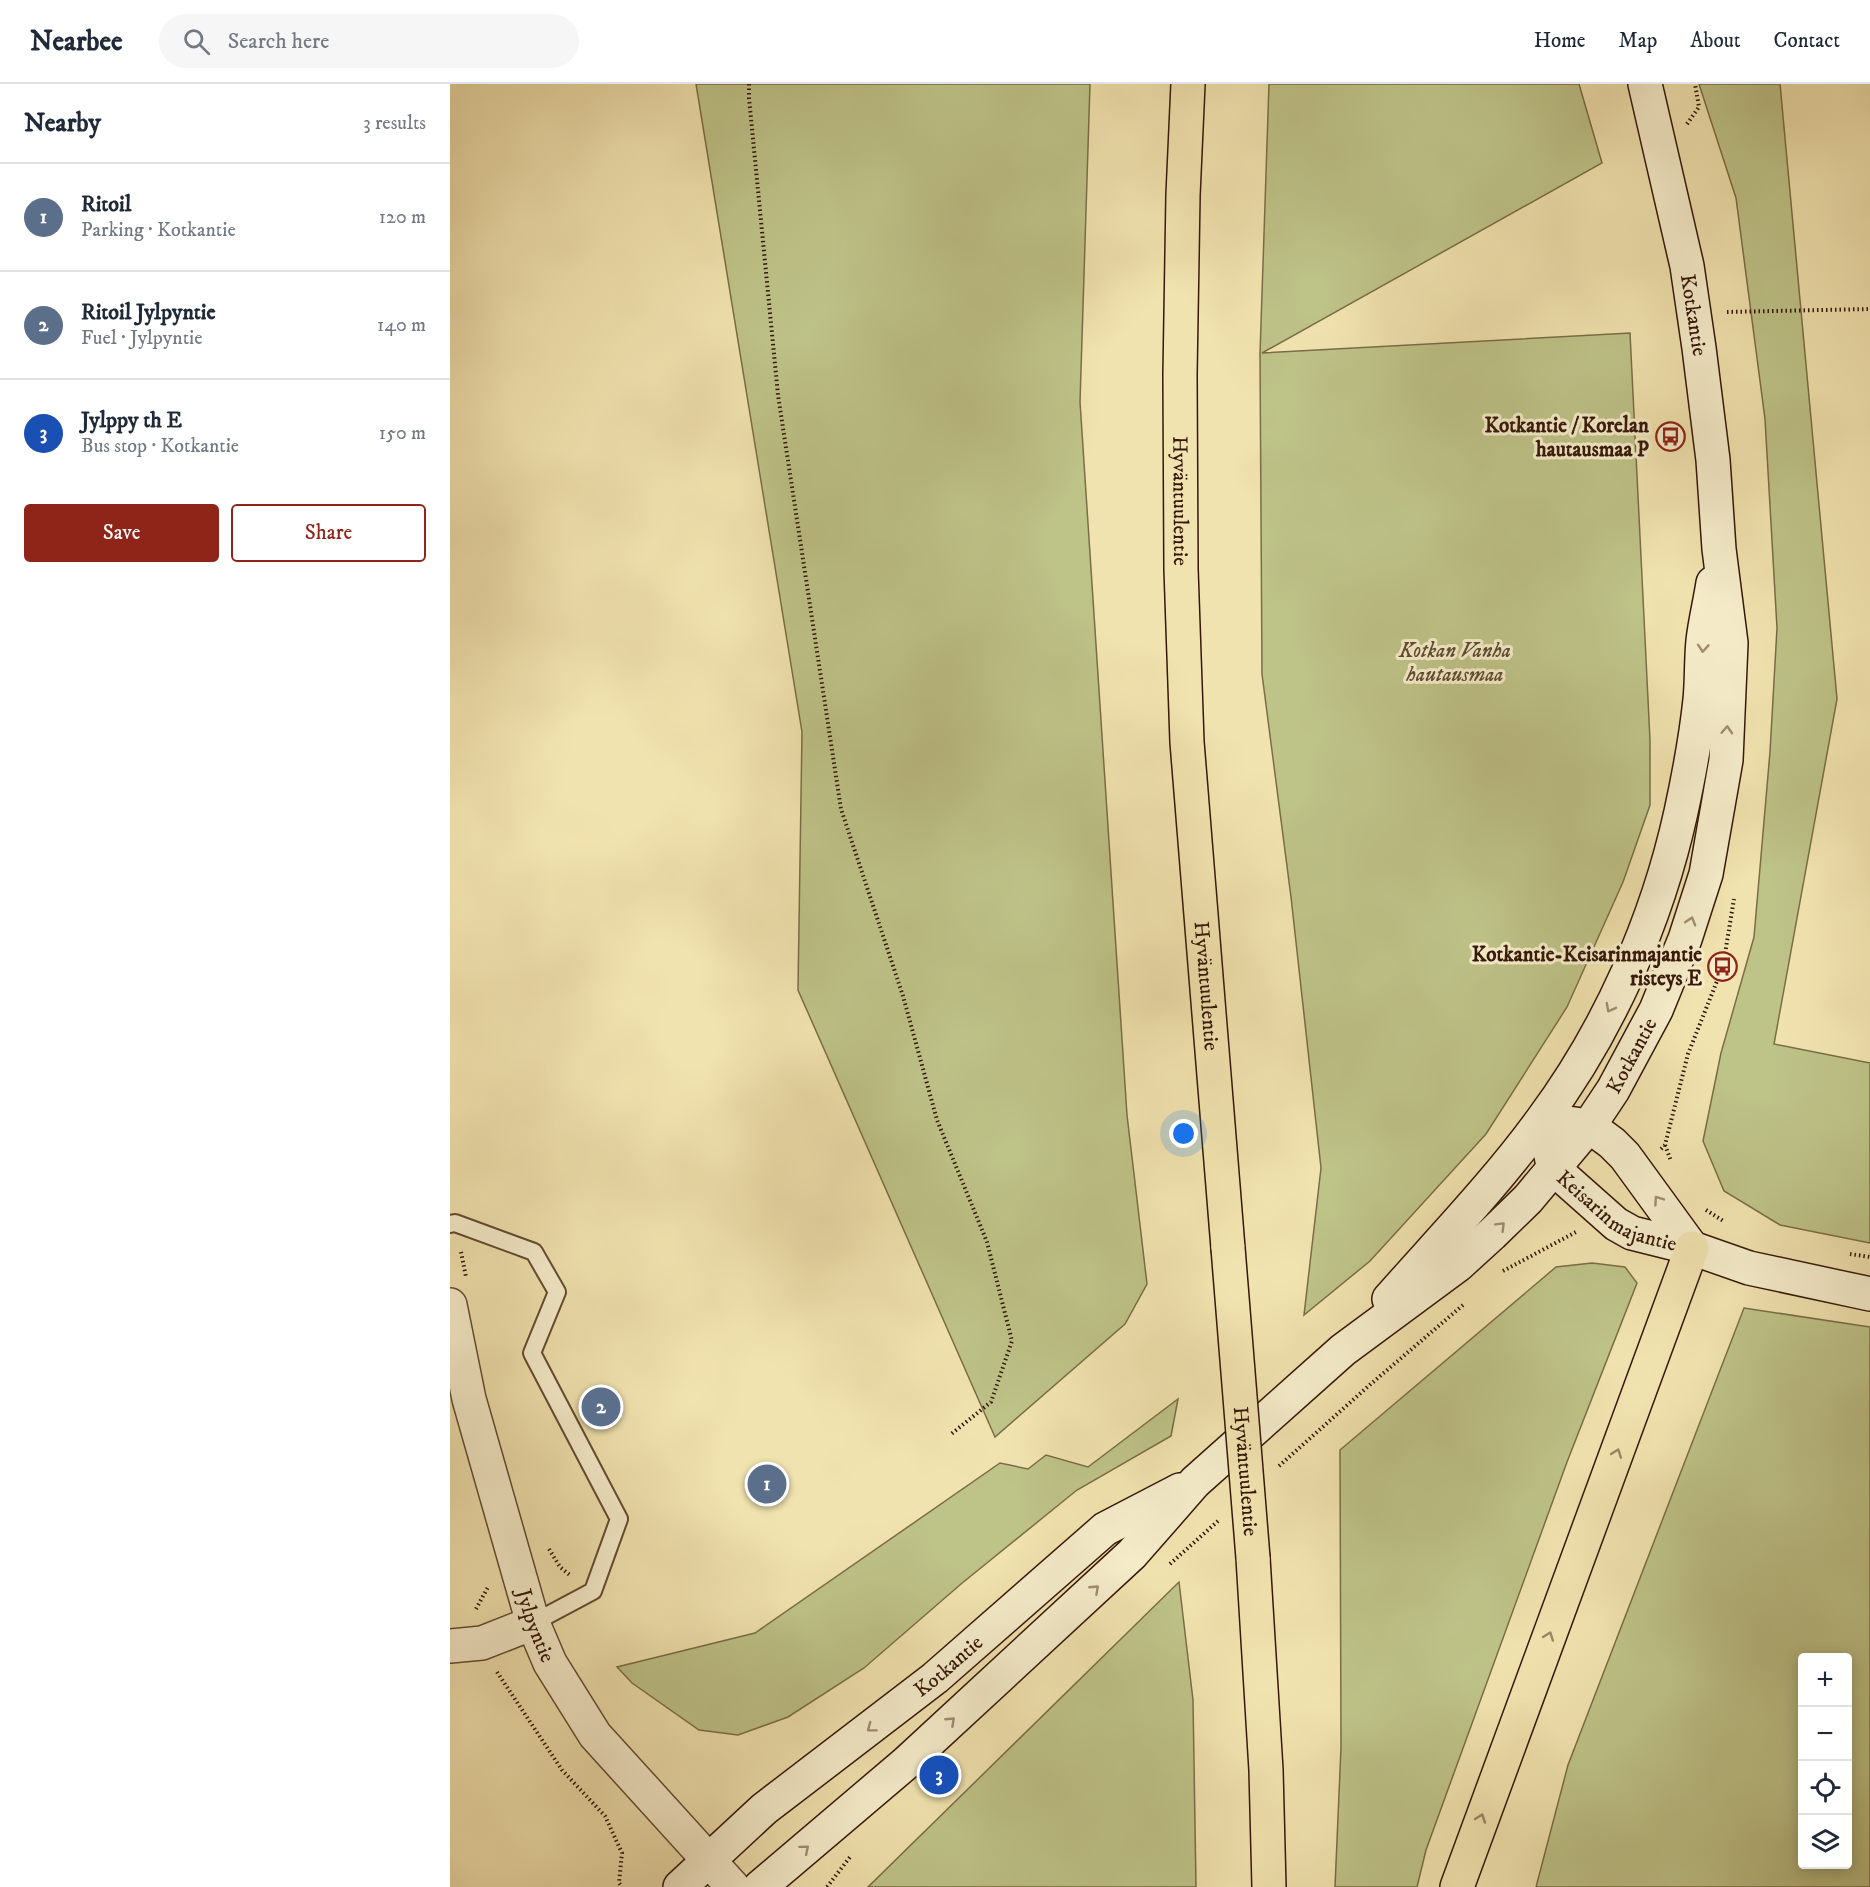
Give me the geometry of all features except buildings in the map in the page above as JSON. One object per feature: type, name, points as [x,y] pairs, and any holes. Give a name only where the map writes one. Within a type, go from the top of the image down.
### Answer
[{"type":"highway","name":"Hyväntuulentie","points":[[1188,84],[1183,195],[1180,363],[1181,569],[1187,742],[1253,1558],[1266,1770],[1269,1887]]},
{"type":"highway","points":[[1457,1887],[1692,1248]]},
{"type":"street","name":"Kotkantie","points":[[760,1887],[906,1763],[1132,1554],[1195,1482],[1343,1350],[1458,1265],[1528,1199],[1589,1126],[1614,1090],[1656,1010],[1685,939],[1706,874],[1726,760],[1731,643],[1719,549],[1713,460],[1687,266],[1645,84]]},
{"type":"street","name":"Kotkantie","points":[[1343,1350],[1500,1174],[1543,1119],[1580,1064],[1617,993],[1643,934],[1670,856],[1692,758],[1700,699],[1703,641],[1719,549]]},
{"type":"street","name":"Keisarinmajantie","points":[[1692,1248],[1638,1172],[1612,1143],[1589,1126],[1543,1119],[1554,1169],[1616,1224],[1632,1233],[1692,1248],[1749,1268],[1870,1294]]},
{"type":"street","name":"Jylpyntie","points":[[450,1305],[469,1399],[533,1623],[550,1664],[595,1735],[733,1887]]},
{"type":"street","name":"Kotkantie","points":[[680,1887],[764,1809],[944,1671],[1105,1529],[1195,1482]]},
{"type":"street","points":[[450,1646],[482,1642],[533,1623]]},
{"type":"lane","points":[[450,1224],[455,1223],[534,1252],[557,1292],[532,1353],[619,1519],[593,1591],[533,1623]]},
{"type":"path","points":[[749,84],[778,395],[841,809],[903,996],[937,1120],[987,1242],[1012,1341],[991,1402],[950,1435]]},
{"type":"path","points":[[1688,124],[1699,107],[1695,84]]},
{"type":"path","points":[[1685,114],[1690,134]]},
{"type":"path","points":[[1727,322],[1725,312],[1870,309]]},
{"type":"path","points":[[1638,1172],[1665,1145],[1688,1054],[1723,966],[1736,889]]},
{"type":"path","points":[[1665,1145],[1672,1162]]},
{"type":"path","points":[[1701,1206],[1726,1223]]},
{"type":"path","points":[[1495,1278],[1504,1270],[1577,1232],[1600,1210]]},
{"type":"path","points":[[1848,1254],[1870,1257]]},
{"type":"path","points":[[1274,1470],[1468,1300]]},
{"type":"path","points":[[1168,1565],[1221,1517]]},
{"type":"path","points":[[549,1549],[560,1567],[593,1591]]},
{"type":"path","points":[[827,1887],[855,1852]]},
{"type":"green space","points":[[696,84],[1090,84],[1080,402],[1127,1115],[1147,1284],[1125,1324],[995,1437],[798,990],[802,732]]},
{"type":"green space","name":"Kotkan Vanha hautausmaa","points":[[1269,84],[1579,84],[1602,163],[1262,353],[1630,333],[1650,740],[1650,805],[1623,882],[1567,1007],[1486,1134],[1370,1261],[1304,1315],[1321,1168],[1291,897],[1262,674],[1260,354]]},
{"type":"green space","points":[[1699,84],[1780,84],[1837,699],[1774,1044],[1870,1063],[1870,1243],[1780,1225],[1724,1191],[1703,1141],[1721,1053],[1754,937],[1770,752],[1777,628],[1765,419],[1736,198]]},
{"type":"green space","points":[[1592,1263],[1625,1267],[1637,1283],[1567,1462],[1426,1850],[1417,1887],[1335,1887],[1341,1748],[1340,1450],[1556,1267]]},
{"type":"green space","points":[[1744,1308],[1870,1327],[1870,1887],[1536,1887],[1568,1765]]},
{"type":"green space","points":[[1178,1399],[1171,1436],[1077,1490],[961,1584],[864,1668],[788,1717],[738,1735],[699,1730],[632,1683],[617,1667],[755,1633],[1000,1463],[1028,1469],[1046,1455],[1088,1467]]},
{"type":"green space","points":[[1179,1582],[1193,1700],[1196,1887],[868,1887]]},
{"type":"place","name":"Kotkantie / Korelan hautausmaa P","points":[[1670,437]]},
{"type":"place","name":"Kotkantie-Keisarinmajantie risteys E","points":[[1723,966]]},
{"type":"place","name":"Ritoil Jylpyntie","points":[[601,1407]]},
{"type":"place","name":"Ritoil","points":[[767,1484]]},
{"type":"place","name":"Jylppy th E","points":[[939,1775]]}]
